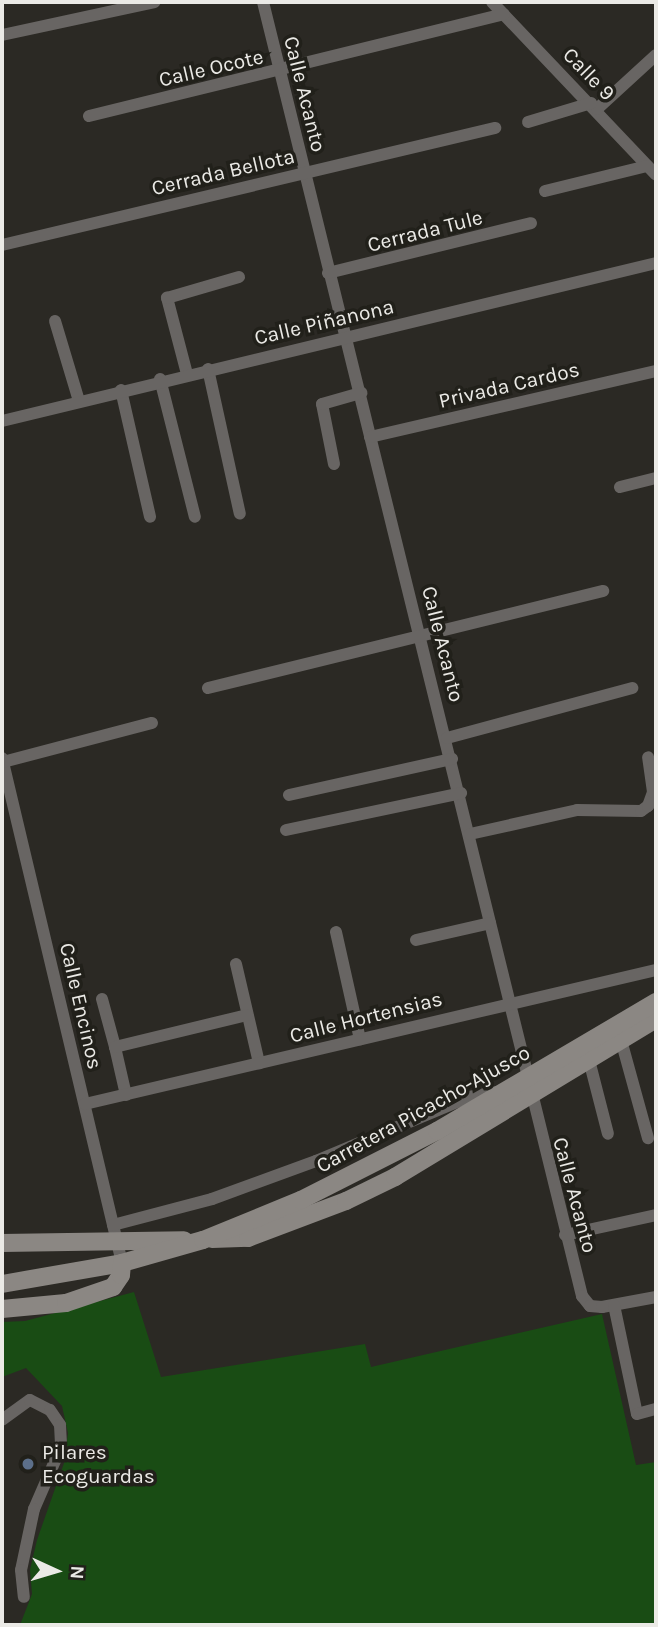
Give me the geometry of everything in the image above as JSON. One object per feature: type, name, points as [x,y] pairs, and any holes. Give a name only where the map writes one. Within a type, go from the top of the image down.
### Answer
[{"type":"main road","name":"Carretera Picacho-Ajusco","points":[[203,1240],[248,1238],[346,1202],[528,1088],[656,1002]]},
{"type":"main road","name":"Carretera Picacho-Ajusco","points":[[2,1284],[122,1263],[203,1240],[372,1168],[509,1090],[528,1088],[589,1059],[656,1019]]},
{"type":"main road","points":[[2,1243],[115,1232],[203,1240]]},
{"type":"main road","points":[[2,1309],[66,1303],[113,1287],[121,1275],[122,1263]]},
{"type":"street","points":[[2,35],[154,2]]},
{"type":"street","name":"Calle Acanto","points":[[262,2],[344,337],[361,393],[461,793],[528,1088],[565,1235],[582,1296],[590,1306],[614,1304]]},
{"type":"street","name":"Calle 9","points":[[492,2],[594,106],[652,171]]},
{"type":"street","name":"Calle Ocote","points":[[89,116],[504,14]]},
{"type":"street","points":[[528,122],[594,106],[656,55]]},
{"type":"street","name":"Cerrada Bellota","points":[[2,245],[495,128]]},
{"type":"street","points":[[545,191],[652,171]]},
{"type":"street","name":"Cerrada Tule","points":[[328,273],[531,223]]},
{"type":"street","name":"Calle Piñanona","points":[[2,421],[160,379],[656,263]]},
{"type":"street","points":[[187,374],[167,298],[239,277]]},
{"type":"street","points":[[55,321],[79,401]]},
{"type":"street","points":[[208,369],[240,513]]},
{"type":"street","name":"Privada Cardos","points":[[370,437],[656,371]]},
{"type":"street","points":[[160,379],[195,517]]},
{"type":"street","points":[[121,390],[150,517]]},
{"type":"street","points":[[334,464],[322,404],[361,393]]},
{"type":"street","points":[[620,487],[656,478]]},
{"type":"street","points":[[208,688],[422,638],[603,591]]},
{"type":"street","points":[[447,738],[632,688]]},
{"type":"street","points":[[2,760],[152,723]]},
{"type":"street","points":[[470,834],[577,810],[641,811],[648,806],[653,793],[648,758]]},
{"type":"street","points":[[289,795],[452,759]]},
{"type":"street","name":"Calle Encinos","points":[[2,760],[122,1263]]},
{"type":"street","points":[[286,830],[461,793]]},
{"type":"street","points":[[416,940],[490,923]]},
{"type":"street","points":[[336,932],[360,1039]]},
{"type":"street","points":[[236,964],[259,1063]]},
{"type":"street","name":"Calle Hortensias","points":[[85,1104],[656,970]]},
{"type":"street","points":[[102,999],[127,1095]]},
{"type":"street","points":[[115,1047],[247,1015]]},
{"type":"street","points":[[621,1041],[649,1138]]},
{"type":"street","points":[[589,1059],[608,1134]]},
{"type":"street","points":[[115,1232],[316,1161],[469,1097],[509,1090]]},
{"type":"street","points":[[565,1235],[656,1215]]},
{"type":"street","points":[[656,1297],[614,1304],[637,1414],[656,1409]]},
{"type":"street","points":[[2,1420],[30,1400],[50,1410],[60,1424],[61,1447],[34,1509],[21,1570],[24,1597]]},
{"type":"green space","points":[[134,1292],[161,1377],[365,1344],[371,1367],[602,1314],[636,1465],[656,1462],[656,1625],[20,1625],[32,1594],[30,1570],[37,1540],[64,1463],[68,1433],[62,1406],[26,1368],[2,1377],[2,1322],[25,1321]]},
{"type":"place","name":"Pilares Ecoguardas","points":[[28,1464]]}]
